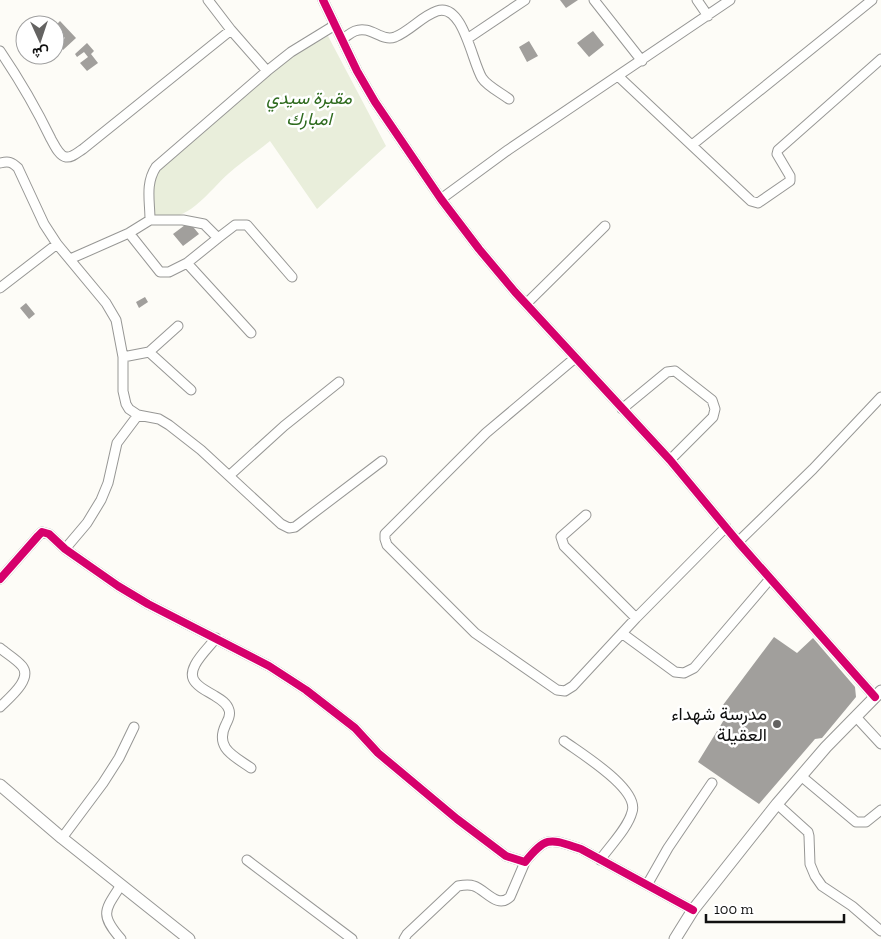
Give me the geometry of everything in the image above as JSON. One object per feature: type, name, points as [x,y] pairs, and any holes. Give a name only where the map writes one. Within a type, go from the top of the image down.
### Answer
[{"type":"street","points":[[208,0],[231,30],[268,71]]},
{"type":"street","points":[[324,0],[374,102],[440,199],[478,248],[526,304],[670,460],[770,579],[878,694],[826,747],[777,804],[693,910],[675,939]]},
{"type":"street","points":[[467,40],[525,0]]},
{"type":"street","points":[[594,0],[642,61]]},
{"type":"street","points":[[697,0],[708,16]]},
{"type":"street","points":[[440,199],[508,150],[730,0]]},
{"type":"street","points":[[692,145],[872,0]]},
{"type":"street","points":[[342,39],[355,31],[365,30],[390,38],[398,36],[438,11],[447,10],[454,14],[483,79],[509,99]]},
{"type":"street","points":[[150,220],[149,182],[150,176],[156,167],[291,52],[335,25]]},
{"type":"street","points":[[0,51],[37,110],[53,142],[61,154],[66,157],[73,156],[83,149],[231,30]]},
{"type":"street","points":[[618,76],[751,201],[758,203],[790,181],[790,176],[777,154],[778,150],[881,59]]},
{"type":"street","points":[[0,163],[8,161],[18,168],[44,224],[57,244],[106,304],[116,320],[123,356],[124,399],[129,409],[138,415],[159,419],[169,425],[202,450],[280,524],[289,528],[295,527],[382,461]]},
{"type":"street","points":[[70,259],[129,233],[150,220],[183,220],[204,224],[218,238]]},
{"type":"street","points":[[129,233],[160,272],[169,272],[188,263],[235,225],[247,225],[292,277]]},
{"type":"street","points":[[526,304],[605,226]]},
{"type":"street","points":[[0,288],[57,244]]},
{"type":"street","points":[[188,263],[251,333]]},
{"type":"street","points":[[123,356],[149,352],[178,326]]},
{"type":"street","points":[[149,352],[191,390]]},
{"type":"street","points":[[575,358],[486,433],[391,528],[386,534],[387,545],[475,633],[557,690],[565,691],[573,686],[636,618],[726,527]]},
{"type":"street","points":[[622,409],[667,372],[675,371],[712,400],[715,409],[713,417],[670,460]]},
{"type":"street","points":[[230,475],[284,426],[338,382]]},
{"type":"street","points":[[738,542],[813,469],[881,396]]},
{"type":"street","points":[[66,548],[87,523],[101,500],[108,483],[118,443],[138,415]]},
{"type":"street","points":[[586,515],[561,537],[561,541],[636,618]]},
{"type":"street","points":[[0,579],[42,532],[49,534],[118,586],[148,604],[269,666],[306,690],[355,728],[378,754],[457,819],[506,856],[525,862]]},
{"type":"street","points":[[623,634],[675,672],[684,673],[694,668],[770,579]]},
{"type":"street","points":[[216,638],[196,664],[191,673],[192,678],[196,684],[223,701],[229,710],[229,718],[222,732],[221,739],[224,746],[251,768]]},
{"type":"street","points":[[0,648],[22,666],[26,673],[25,680],[0,707]]},
{"type":"street","points":[[856,718],[881,744]]},
{"type":"street","points":[[62,838],[103,783],[119,758],[134,727]]},
{"type":"street","points":[[564,741],[606,770],[632,800],[633,811],[600,860]]},
{"type":"street","points":[[801,776],[856,822],[866,822],[881,810]]},
{"type":"street","points":[[647,885],[668,848],[712,783]]},
{"type":"street","points":[[0,785],[62,838],[188,939]]},
{"type":"street","points":[[777,804],[808,832],[810,864],[822,886],[852,906],[881,931]]},
{"type":"street","points":[[404,939],[458,886],[475,886],[495,899],[506,901],[510,897],[525,862],[539,845],[549,841],[581,849],[693,910]]},
{"type":"street","points":[[247,860],[352,939]]},
{"type":"street","points":[[121,885],[108,906],[106,914],[108,923],[121,939]]},
{"type":"green space","name":"مقبرة سيدي امبارك","points":[[328,36],[386,146],[317,209],[270,141],[233,170],[193,208],[173,217],[149,214],[152,174],[200,135],[207,126],[283,61]]},
{"type":"building","points":[[560,0],[578,0],[566,8]]},
{"type":"building","points":[[65,26],[76,38],[65,48]]},
{"type":"building","points":[[593,31],[604,45],[589,57],[577,43]]},
{"type":"building","points":[[529,41],[538,56],[527,62],[519,47]]},
{"type":"building","points":[[87,43],[94,51],[91,54],[98,63],[87,71],[80,63],[88,57],[84,52],[77,57],[75,54]]},
{"type":"building","points":[[189,222],[199,234],[183,246],[173,234]]},
{"type":"building","points":[[145,297],[148,302],[139,308],[136,302]]},
{"type":"building","points":[[26,303],[35,314],[29,319],[20,308]]},
{"type":"building","name":"مدرسة شهداء العقيلة","points":[[774,637],[797,653],[813,638],[855,687],[856,697],[822,738],[815,739],[759,804],[698,762],[730,710],[723,705]]},
{"type":"cycle path","points":[[323,0],[357,71],[375,102],[441,199],[479,249],[515,292],[670,460],[738,542],[875,697]]},
{"type":"cycle path","points":[[0,579],[42,532],[49,534],[65,549],[118,586],[148,604],[269,666],[306,690],[355,728],[378,753],[457,819],[506,856],[525,862],[544,843],[562,843],[581,849],[693,910]]},
{"type":"place","name":"مدرسة شهداء العقيلة","points":[[777,724]]}]
